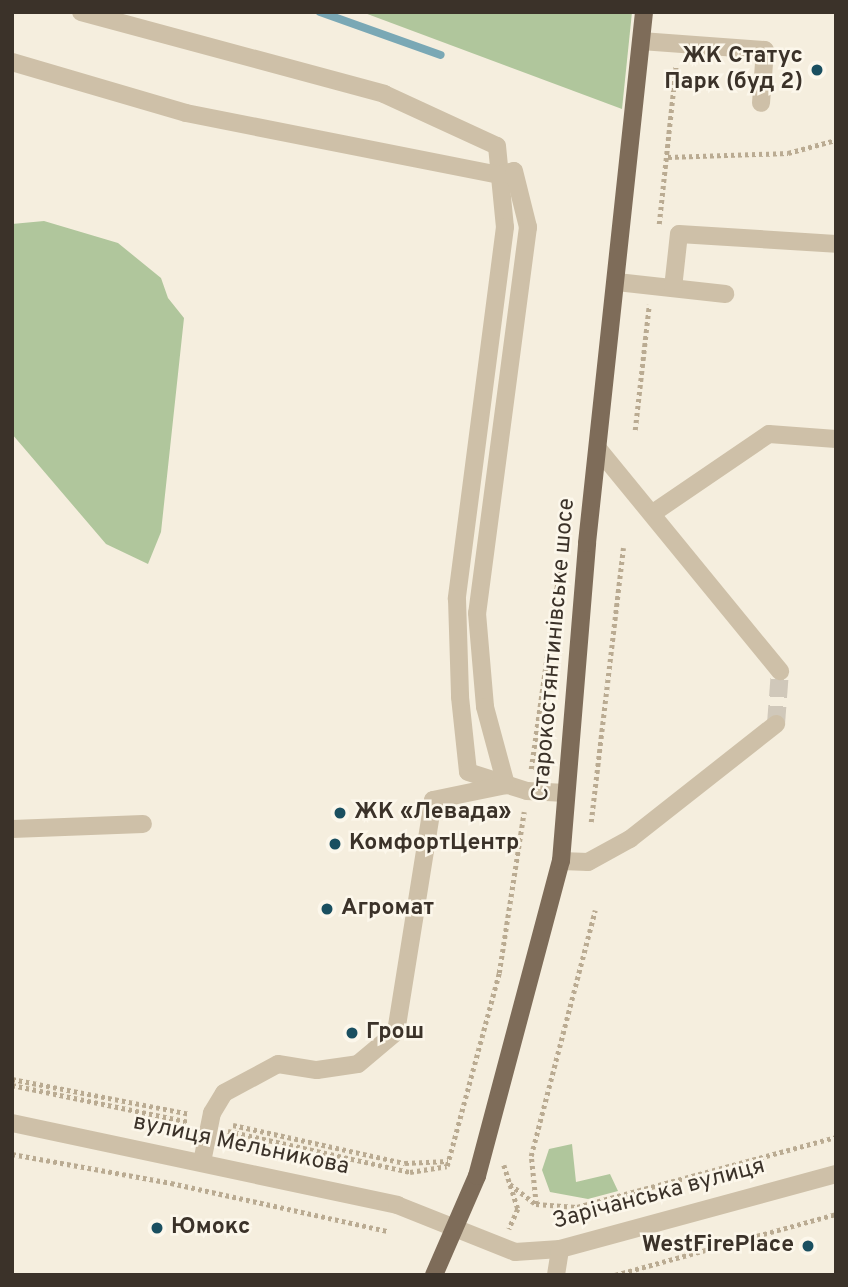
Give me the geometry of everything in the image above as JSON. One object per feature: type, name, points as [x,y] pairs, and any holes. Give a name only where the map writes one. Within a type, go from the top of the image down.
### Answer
[{"type":"main road","name":"Старокостянтинівське шосе","points":[[434,1275],[477,1176],[561,861],[587,543],[644,12]]},
{"type":"street","points":[[81,12],[384,94],[497,146],[505,227],[457,599],[460,697],[468,772],[527,791],[566,793]]},
{"type":"street","points":[[641,41],[765,50],[761,103]]},
{"type":"street","points":[[12,62],[186,113],[498,175],[514,171],[528,227],[477,613],[485,707],[506,785]]},
{"type":"street","points":[[673,288],[679,234],[836,244]]},
{"type":"street","points":[[617,282],[725,294]]},
{"type":"street","points":[[653,513],[769,434],[836,439]]},
{"type":"street","points":[[599,450],[780,671]]},
{"type":"street","points":[[561,861],[588,862],[630,839],[776,724]]},
{"type":"street","points":[[202,1162],[212,1113],[224,1093],[278,1064],[317,1070],[358,1064],[396,1032],[433,800],[506,785]]},
{"type":"street","points":[[12,829],[143,824]]},
{"type":"street","name":"вулиця Мельникова","points":[[12,1123],[397,1206],[456,1228]]},
{"type":"street","name":"Зарічанська вулиця","points":[[456,1228],[515,1252],[560,1249],[836,1174]]},
{"type":"street","points":[[556,1275],[560,1249]]},
{"type":"path","points":[[668,158],[788,153],[836,140]]},
{"type":"path","points":[[591,822],[623,548]]},
{"type":"path","points":[[410,1171],[446,1167],[499,973],[561,554]]},
{"type":"path","points":[[536,1204],[531,1156],[595,910]]},
{"type":"path","points":[[510,1183],[536,1204],[577,1208],[836,1137]]},
{"type":"path","points":[[12,1154],[171,1183],[387,1231]]},
{"type":"path","points":[[615,1275],[836,1214]]},
{"type":"green space","points":[[362,12],[632,12],[622,109]]},
{"type":"green space","points":[[44,221],[118,243],[161,278],[168,298],[184,318],[161,532],[148,564],[106,544],[12,434],[12,224]]},
{"type":"green space","points":[[572,1144],[576,1182],[610,1174],[618,1191],[588,1199],[550,1192],[542,1170],[549,1149]]},
{"type":"waterway","points":[[320,12],[441,55]]},
{"type":"tunnel","points":[[776,724],[780,671]]},
{"type":"place","name":"ЖК Статус Парк (буд 2)","points":[[817,70]]},
{"type":"place","name":"ЖК «Левада»","points":[[340,813]]},
{"type":"place","name":"КомфортЦентр","points":[[335,844]]},
{"type":"place","name":"Агромат","points":[[327,909]]},
{"type":"place","name":"Грош","points":[[352,1033]]},
{"type":"place","name":"Юмокс","points":[[157,1228]]},
{"type":"place","name":"WestFirePlace","points":[[808,1246]]}]
